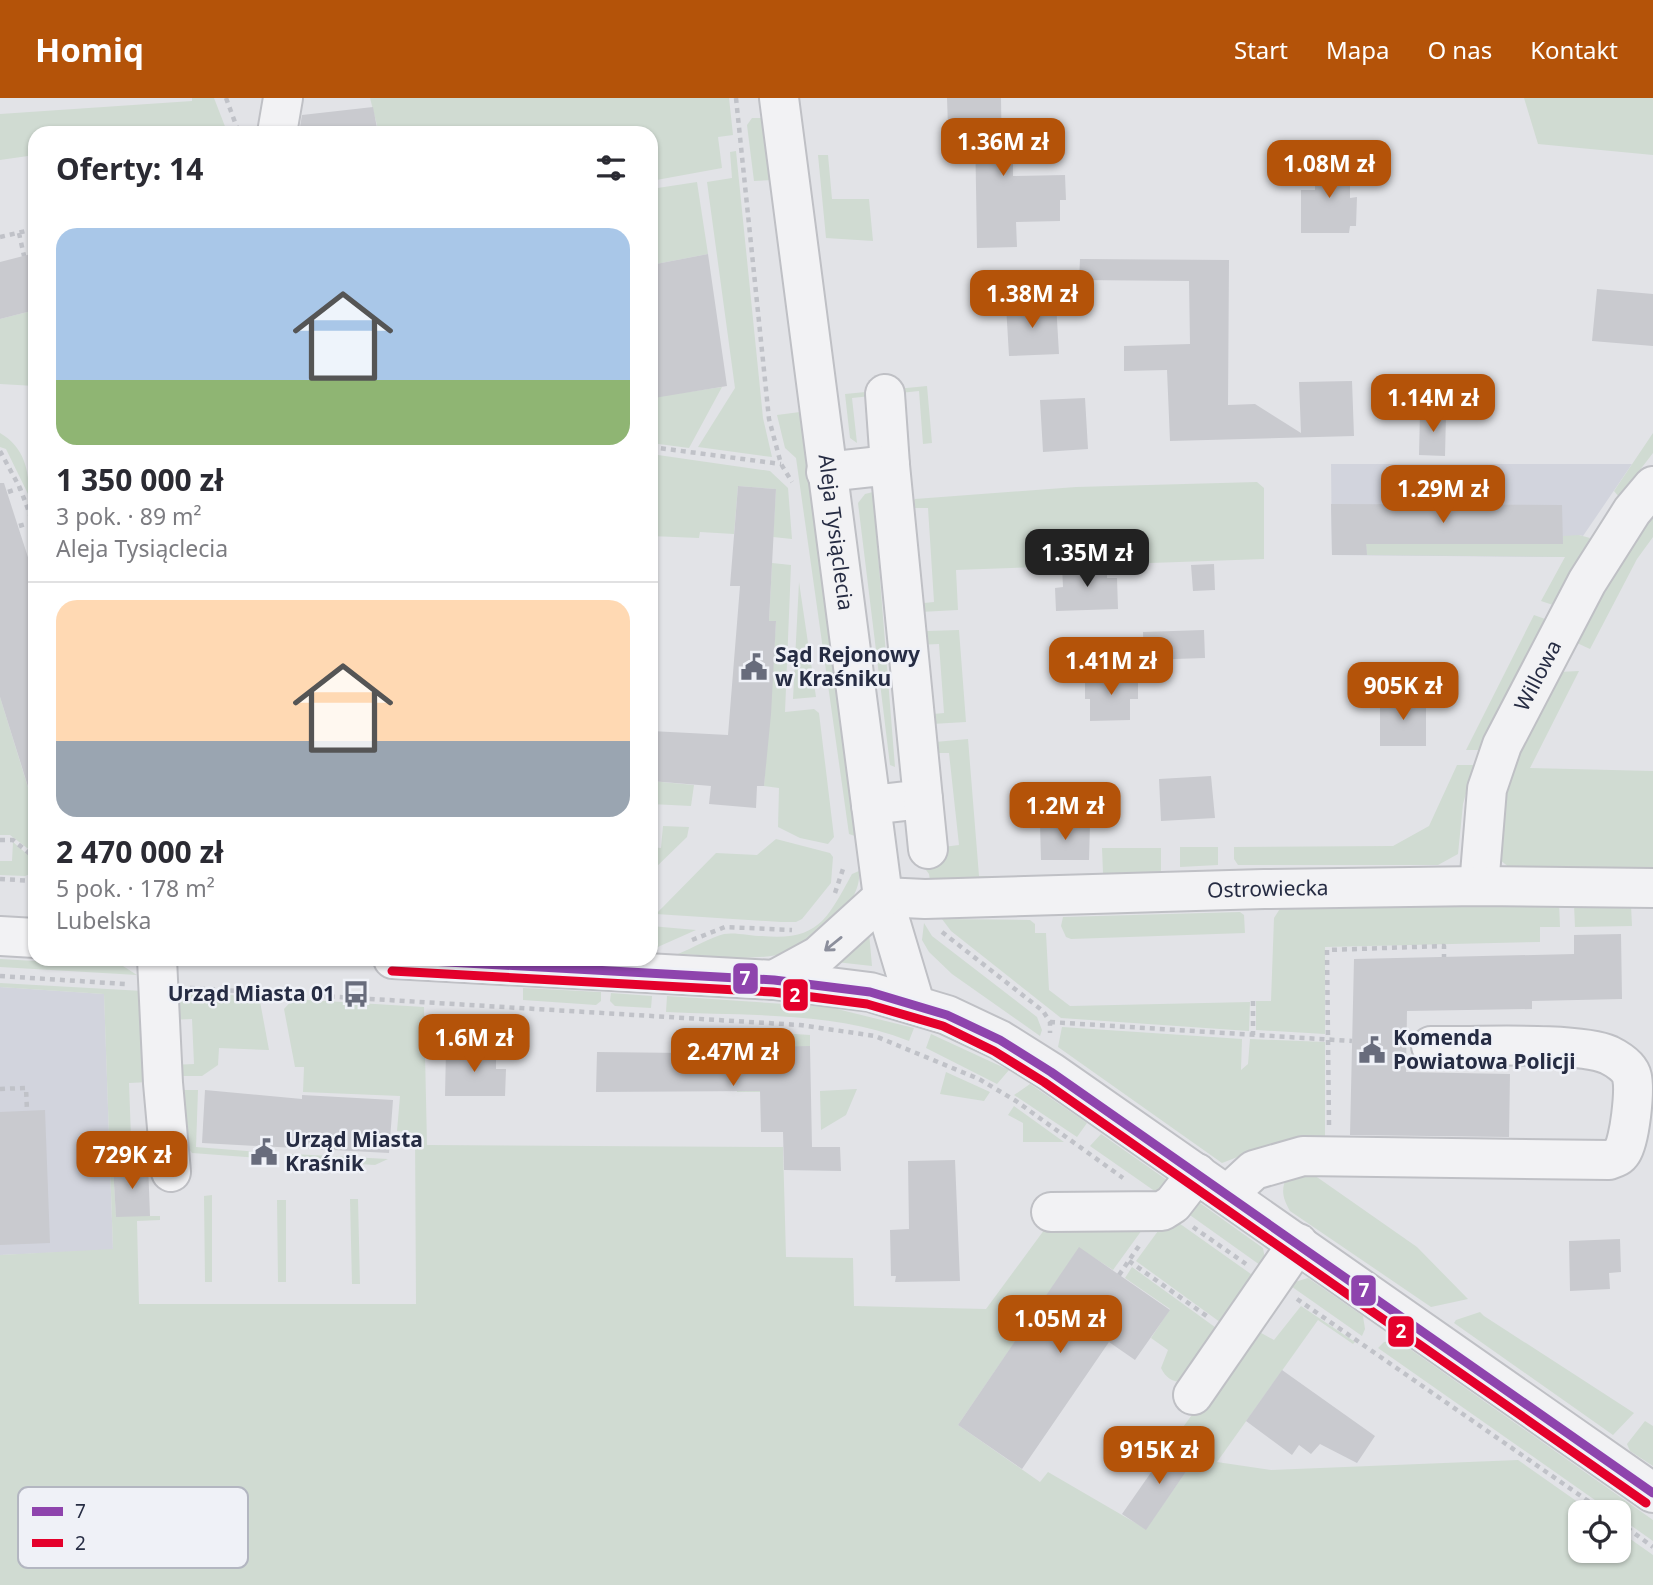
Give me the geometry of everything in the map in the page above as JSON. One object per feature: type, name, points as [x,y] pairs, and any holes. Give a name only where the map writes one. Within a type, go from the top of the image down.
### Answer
[{"type":"street","points":[[278,126],[283,98]]},
{"type":"street","name":"Aleja Tysiąclecia","points":[[779,98],[810,478],[871,805],[883,897],[915,1004]]},
{"type":"street","points":[[886,394],[890,465],[928,849]]},
{"type":"street","points":[[810,478],[890,465]]},
{"type":"street","name":"Willowa","points":[[1479,886],[1487,789],[1502,745],[1587,582],[1632,511],[1653,486]]},
{"type":"street","points":[[871,805],[923,799]]},
{"type":"street","name":"Ostrowiecka","points":[[883,897],[925,900],[1479,886],[1653,888]]},
{"type":"street","points":[[774,980],[818,956],[883,897]]},
{"type":"street","points":[[0,936],[28,938]]},
{"type":"street","points":[[585,966],[774,980],[860,991],[915,1004],[976,1028],[1051,1072],[1197,1172],[1653,1493]]},
{"type":"street","points":[[158,972],[163,1083],[171,1172]]},
{"type":"street","points":[[1228,1194],[1245,1176],[1266,1165],[1286,1159],[1329,1154],[1609,1160],[1618,1157],[1625,1149],[1632,1076],[1627,1067],[1611,1056],[1595,1050],[1569,1048],[1431,1046]]},
{"type":"street","points":[[1051,1212],[1155,1213],[1167,1209],[1197,1172]]},
{"type":"street","points":[[1192,1395],[1298,1243]]},
{"type":"path","points":[[226,98],[236,126]]},
{"type":"path","points":[[736,98],[769,419],[781,464]]},
{"type":"path","points":[[0,237],[28,231]]},
{"type":"path","points":[[19,233],[24,256]]},
{"type":"path","points":[[658,448],[781,464],[810,478]]},
{"type":"path","points":[[0,451],[28,509]]},
{"type":"path","points":[[8,492],[20,488]]},
{"type":"path","points":[[19,526],[28,523]]},
{"type":"path","points":[[0,840],[13,840],[28,852]]},
{"type":"path","points":[[832,898],[839,886],[843,863]]},
{"type":"path","points":[[0,879],[28,880]]},
{"type":"path","points":[[925,900],[930,917],[945,935],[1043,1011],[1050,1022],[1051,1072]]},
{"type":"path","points":[[688,942],[725,927],[799,929]]},
{"type":"path","points":[[1329,1154],[1327,950],[1444,946],[1444,957]]},
{"type":"path","points":[[0,976],[158,972],[800,1026],[875,1036],[979,1079],[1016,1101],[1587,1500]]},
{"type":"path","points":[[1253,1001],[1253,1035]]},
{"type":"path","points":[[1050,1022],[1352,1041]]},
{"type":"path","points":[[0,1089],[26,1088],[27,1111]]},
{"type":"path","points":[[1129,1261],[1235,1336]]},
{"type":"path","points":[[1631,1530],[1653,1546]]},
{"type":"shaded area","points":[[192,98],[214,98],[225,126],[28,126],[28,156],[0,160],[0,114],[192,101]]},
{"type":"shaded area","points":[[370,98],[729,98],[733,135],[718,137],[722,168],[658,180],[658,126],[377,126]]},
{"type":"shaded area","points":[[1524,98],[1653,98],[1653,155],[1538,144]]},
{"type":"shaded area","points":[[752,118],[766,118],[774,180],[754,181],[747,125]]},
{"type":"shaded area","points":[[736,151],[763,418],[772,457],[698,447],[735,388],[707,182],[732,178],[730,152]]},
{"type":"shaded area","points":[[818,155],[828,155],[832,199],[869,199],[873,241],[826,238]]},
{"type":"shaded area","points":[[697,182],[708,254],[658,264],[658,188]]},
{"type":"shaded area","points":[[28,312],[28,386],[0,384],[0,319]]},
{"type":"shaded area","points":[[927,386],[932,443],[923,444],[919,391],[852,398],[857,443],[850,438],[845,394]]},
{"type":"shaded area","points":[[722,387],[689,448],[658,444],[658,396]]},
{"type":"shaded area","points":[[800,412],[803,415],[858,837],[849,834],[796,458],[785,448],[777,415]]},
{"type":"shaded area","points":[[0,433],[20,452],[28,477],[28,494],[6,449],[0,447]]},
{"type":"shaded area","points":[[1653,433],[1653,453],[1619,497],[1614,491]]},
{"type":"shaded area","points":[[658,455],[770,471],[788,488],[792,539],[773,537],[776,489],[738,486],[734,534],[700,532],[699,538],[658,536]]},
{"type":"shaded area","points":[[1331,464],[1632,464],[1583,536],[1579,535],[1566,557],[1332,555]]},
{"type":"shaded area","points":[[1257,482],[1264,488],[1264,559],[956,570],[958,610],[920,612],[914,604],[934,602],[928,508],[907,508],[915,499],[1076,487]]},
{"type":"shaded area","points":[[873,492],[895,767],[890,765],[858,503],[865,494]]},
{"type":"shaded area","points":[[1653,506],[1653,537],[1637,559],[1590,649],[1577,643],[1612,570]]},
{"type":"shaded area","points":[[1579,535],[1590,538],[1553,605],[1541,601],[1565,557],[1367,555],[1366,544],[1562,544],[1563,536]]},
{"type":"shaded area","points":[[772,563],[791,565],[785,712],[814,709],[819,713],[834,837],[828,844],[800,838],[778,827],[779,788],[764,786],[776,622],[769,621]]},
{"type":"shaded area","points":[[799,582],[816,697],[793,699]]},
{"type":"shaded area","points":[[1534,615],[1545,619],[1481,750],[1466,750]]},
{"type":"shaded area","points":[[959,630],[966,722],[932,724],[922,715],[944,713],[939,644],[917,645],[919,636],[927,631]]},
{"type":"shaded area","points":[[1579,671],[1530,768],[1653,771],[1653,877],[1510,868],[1500,860],[1503,781],[1559,672]]},
{"type":"shaded area","points":[[0,697],[28,787],[28,849],[10,835],[0,835]]},
{"type":"shaded area","points":[[968,739],[979,876],[1018,876],[1013,885],[931,887],[929,874],[912,851],[959,845],[949,753],[925,753],[935,742]]},
{"type":"shaded area","points":[[1457,765],[1474,765],[1463,804],[1458,854],[1438,865],[1238,865],[1234,859],[1234,847],[1393,846],[1429,826]]},
{"type":"shaded area","points":[[658,782],[694,785],[691,806],[658,804]]},
{"type":"shaded area","points":[[663,826],[689,827],[687,837],[658,865],[658,848],[661,848]]},
{"type":"shaded area","points":[[776,839],[830,853],[833,857],[831,883],[802,919],[796,922],[658,914],[716,853],[757,855]]},
{"type":"shaded area","points":[[13,842],[28,855],[28,875],[0,875],[0,861],[12,861]]},
{"type":"shaded area","points":[[1180,847],[1218,847],[1218,865],[1180,867]]},
{"type":"shaded area","points":[[1102,848],[1161,848],[1161,873],[1156,878],[1041,880],[1042,876],[1103,873]]},
{"type":"shaded area","points":[[859,871],[858,885],[843,912],[818,935],[790,951],[753,958],[678,954],[724,934],[781,937],[809,930],[828,915],[852,874]]},
{"type":"shaded area","points":[[1559,901],[1560,927],[1540,927],[1540,942],[1325,947],[1325,1034],[1256,1030],[1256,1001],[1271,1001],[1274,918],[1281,907]]},
{"type":"shaded area","points":[[1574,904],[1631,905],[1632,926],[1575,927]]},
{"type":"shaded area","points":[[1240,912],[1244,915],[1245,933],[1071,939],[1066,937],[1061,926],[1063,917]]},
{"type":"shaded area","points":[[942,919],[1030,920],[1035,924],[1035,933],[1046,933],[1049,990],[1070,1006],[1250,1002],[1249,1031],[1061,1018],[951,931]]},
{"type":"shaded area","points":[[924,923],[932,936],[1037,1017],[1042,1030],[1040,1036],[952,974],[929,952],[922,940]]},
{"type":"shaded area","points":[[658,927],[696,930],[658,947]]},
{"type":"shaded area","points":[[869,932],[872,966],[836,962]]},
{"type":"shaded area","points":[[0,959],[28,961],[28,966],[123,966],[137,975],[0,967]]},
{"type":"shaded area","points":[[0,983],[143,991],[150,1082],[129,1083],[132,1165],[113,1166],[116,1216],[160,1216],[160,1220],[137,1221],[139,1304],[416,1304],[415,1133],[397,1131],[400,1096],[303,1092],[304,1067],[295,1067],[284,1009],[293,999],[424,1007],[427,1145],[783,1147],[786,1257],[853,1258],[854,1306],[986,1309],[1050,1222],[1147,1223],[1113,1270],[1079,1248],[958,1425],[1040,1482],[1048,1472],[1146,1529],[1196,1457],[1173,1441],[1254,1329],[1274,1340],[1301,1306],[1355,1342],[1353,1344],[1318,1320],[1217,1462],[1271,1470],[1518,1460],[1575,1500],[1568,1500],[1568,1563],[1631,1563],[1631,1539],[1653,1555],[1653,1585],[0,1585],[0,1255],[113,1249],[104,994],[0,987]]},
{"type":"shaded area","points":[[0,987],[104,994],[113,1250],[0,1255]]},
{"type":"shaded area","points":[[523,988],[601,992],[601,1001],[596,1005],[523,1000]]},
{"type":"shaded area","points":[[171,993],[259,996],[269,1050],[219,1048],[218,1065],[202,1076],[172,1076],[172,1065],[194,1064],[192,1019],[169,1020]]},
{"type":"shaded area","points":[[611,993],[652,996],[651,1008],[615,1006],[610,1001]]},
{"type":"shaded area","points":[[667,996],[829,1007],[914,1028],[909,1041],[880,1031],[820,1020],[666,1012]]},
{"type":"shaded area","points":[[1062,1027],[1242,1039],[1241,1070],[1248,1064],[1250,1039],[1325,1042],[1325,1141],[1261,1148],[1222,1163],[1058,1047]]},
{"type":"shaded area","points":[[735,1030],[810,1035],[810,1046],[760,1092],[737,1092]]},
{"type":"shaded area","points":[[931,1034],[1009,1070],[997,1084],[926,1048]]},
{"type":"shaded area","points":[[946,1072],[990,1092],[984,1101],[940,1094]]},
{"type":"shaded area","points":[[1030,1084],[1087,1123],[1077,1137],[1014,1095]]},
{"type":"shaded area","points":[[857,1089],[846,1115],[821,1130],[820,1091]]},
{"type":"shaded area","points":[[182,1090],[198,1090],[196,1147],[273,1153],[273,1159],[192,1153],[187,1146]]},
{"type":"shaded area","points":[[1014,1106],[1064,1142],[1023,1142],[1023,1123],[1008,1115]]},
{"type":"shaded area","points":[[1101,1134],[1177,1187],[1166,1199],[1090,1146]]},
{"type":"shaded area","points":[[292,1154],[388,1159],[375,1165],[292,1160]]},
{"type":"shaded area","points":[[1304,1168],[1417,1247],[1468,1299],[1431,1307],[1290,1211],[1283,1193],[1285,1180],[1287,1175]]},
{"type":"shaded area","points":[[212,1195],[212,1282],[205,1282],[204,1196]]},
{"type":"shaded area","points":[[1190,1196],[1263,1248],[1267,1270],[1180,1208]]},
{"type":"shaded area","points":[[350,1199],[358,1199],[360,1284],[352,1284]]},
{"type":"shaded area","points":[[277,1200],[286,1200],[286,1282],[278,1282]]},
{"type":"shaded area","points":[[1169,1216],[1258,1279],[1224,1325],[1136,1261]]},
{"type":"shaded area","points":[[1132,1267],[1219,1330],[1183,1382],[1170,1379],[1165,1374],[1161,1368],[1168,1350],[1151,1338],[1170,1309],[1125,1278]]},
{"type":"shaded area","points":[[1308,1278],[1363,1316],[1365,1329],[1362,1336],[1288,1284]]},
{"type":"shaded area","points":[[1480,1312],[1634,1413],[1613,1435],[1454,1323]]},
{"type":"shaded area","points":[[1397,1340],[1625,1500],[1595,1500],[1378,1348],[1384,1342]]},
{"type":"shaded area","points":[[1645,1421],[1653,1426],[1653,1466],[1630,1451],[1627,1444]]},
{"type":"shaded area","points":[[1631,1505],[1653,1520],[1653,1541],[1631,1525]]},
{"type":"building","points":[[947,98],[1001,98],[1002,163],[1013,162],[1013,176],[1065,175],[1066,200],[1060,200],[1060,221],[1016,222],[1017,247],[977,248],[975,127],[948,127]]},
{"type":"building","points":[[373,107],[377,126],[300,126],[302,115]]},
{"type":"building","points":[[1315,161],[1350,161],[1350,198],[1357,197],[1356,226],[1350,226],[1349,233],[1301,233],[1301,190],[1315,190]]},
{"type":"building","points":[[708,254],[727,386],[658,397],[658,264]]},
{"type":"building","points":[[28,255],[28,312],[0,319],[0,262]]},
{"type":"building","points":[[1080,259],[1229,260],[1228,405],[1255,404],[1301,433],[1299,382],[1352,381],[1354,436],[1170,441],[1167,370],[1124,371],[1124,346],[1190,344],[1189,281],[1079,280]]},
{"type":"building","points":[[1597,289],[1653,294],[1653,346],[1592,341]]},
{"type":"building","points":[[1056,303],[1059,354],[1009,356],[1006,305]]},
{"type":"building","points":[[1085,398],[1088,449],[1043,452],[1040,400]]},
{"type":"building","points":[[1420,413],[1446,414],[1445,456],[1419,455]]},
{"type":"building","points":[[0,483],[4,483],[28,557],[28,787],[0,697]]},
{"type":"building","name":"Sąd Rejonowy w Kraśniku","points":[[738,486],[776,489],[769,621],[776,621],[771,714],[764,786],[757,786],[756,808],[709,804],[711,786],[658,782],[658,731],[728,735],[740,586],[730,586]]},
{"type":"building","points":[[1331,504],[1562,505],[1563,544],[1366,544],[1367,555],[1332,555]]},
{"type":"building","points":[[1107,564],[1107,578],[1117,578],[1118,609],[1056,611],[1055,588],[1063,587],[1062,566]]},
{"type":"building","points":[[1214,564],[1215,590],[1193,591],[1191,565]]},
{"type":"building","points":[[1204,630],[1205,658],[1144,660],[1143,632]]},
{"type":"building","points":[[1085,676],[1138,676],[1138,699],[1130,699],[1130,720],[1090,721],[1090,699],[1085,699]]},
{"type":"building","points":[[1380,698],[1426,698],[1426,746],[1380,746]]},
{"type":"building","points":[[1211,776],[1215,818],[1161,821],[1159,779]]},
{"type":"building","points":[[1040,824],[1090,824],[1089,860],[1041,860]]},
{"type":"building","points":[[1621,934],[1622,999],[1532,1001],[1532,1009],[1407,1011],[1406,1072],[1510,1074],[1509,1137],[1350,1135],[1354,959],[1574,954],[1574,935]]},
{"type":"building","points":[[685,1045],[729,1045],[729,1048],[810,1046],[812,1147],[840,1147],[841,1171],[784,1170],[783,1132],[761,1132],[760,1091],[596,1092],[597,1052],[685,1053]]},
{"type":"building","points":[[446,1050],[496,1051],[496,1069],[506,1069],[505,1096],[445,1096]]},
{"type":"building","points":[[205,1090],[302,1099],[302,1095],[393,1100],[389,1153],[202,1143]]},
{"type":"building","points":[[45,1110],[50,1243],[0,1245],[0,1112]]},
{"type":"building","points":[[955,1160],[960,1281],[895,1282],[896,1276],[891,1276],[890,1230],[909,1229],[908,1161]]},
{"type":"building","points":[[148,1164],[150,1216],[116,1217],[113,1166]]},
{"type":"building","points":[[1620,1239],[1621,1272],[1609,1273],[1610,1289],[1570,1291],[1569,1241]]},
{"type":"building","points":[[1079,1247],[1170,1310],[1135,1360],[1109,1342],[1022,1469],[958,1425]]},
{"type":"building","points":[[1282,1370],[1375,1436],[1357,1463],[1320,1444],[1311,1454],[1299,1445],[1292,1455],[1246,1421]]},
{"type":"building","points":[[1173,1441],[1196,1457],[1146,1530],[1122,1514]]},
{"type":"transit line","name":"7","points":[[520,966],[774,980],[870,992],[947,1015],[1000,1040],[1051,1072],[1653,1493]]},
{"type":"transit line","name":"2","points":[[392,971],[773,992],[867,1004],[943,1026],[994,1051],[1044,1082],[1646,1503]]},
{"type":"place","name":"Sąd Rejonowy w Kraśniku","points":[[754,667]]},
{"type":"place","name":"Urząd Miasta 01","points":[[356,994]]},
{"type":"place","name":"Komenda Powiatowa Policji","points":[[1372,1050]]},
{"type":"place","name":"Urząd Miasta Kraśnik","points":[[264,1152]]}]
